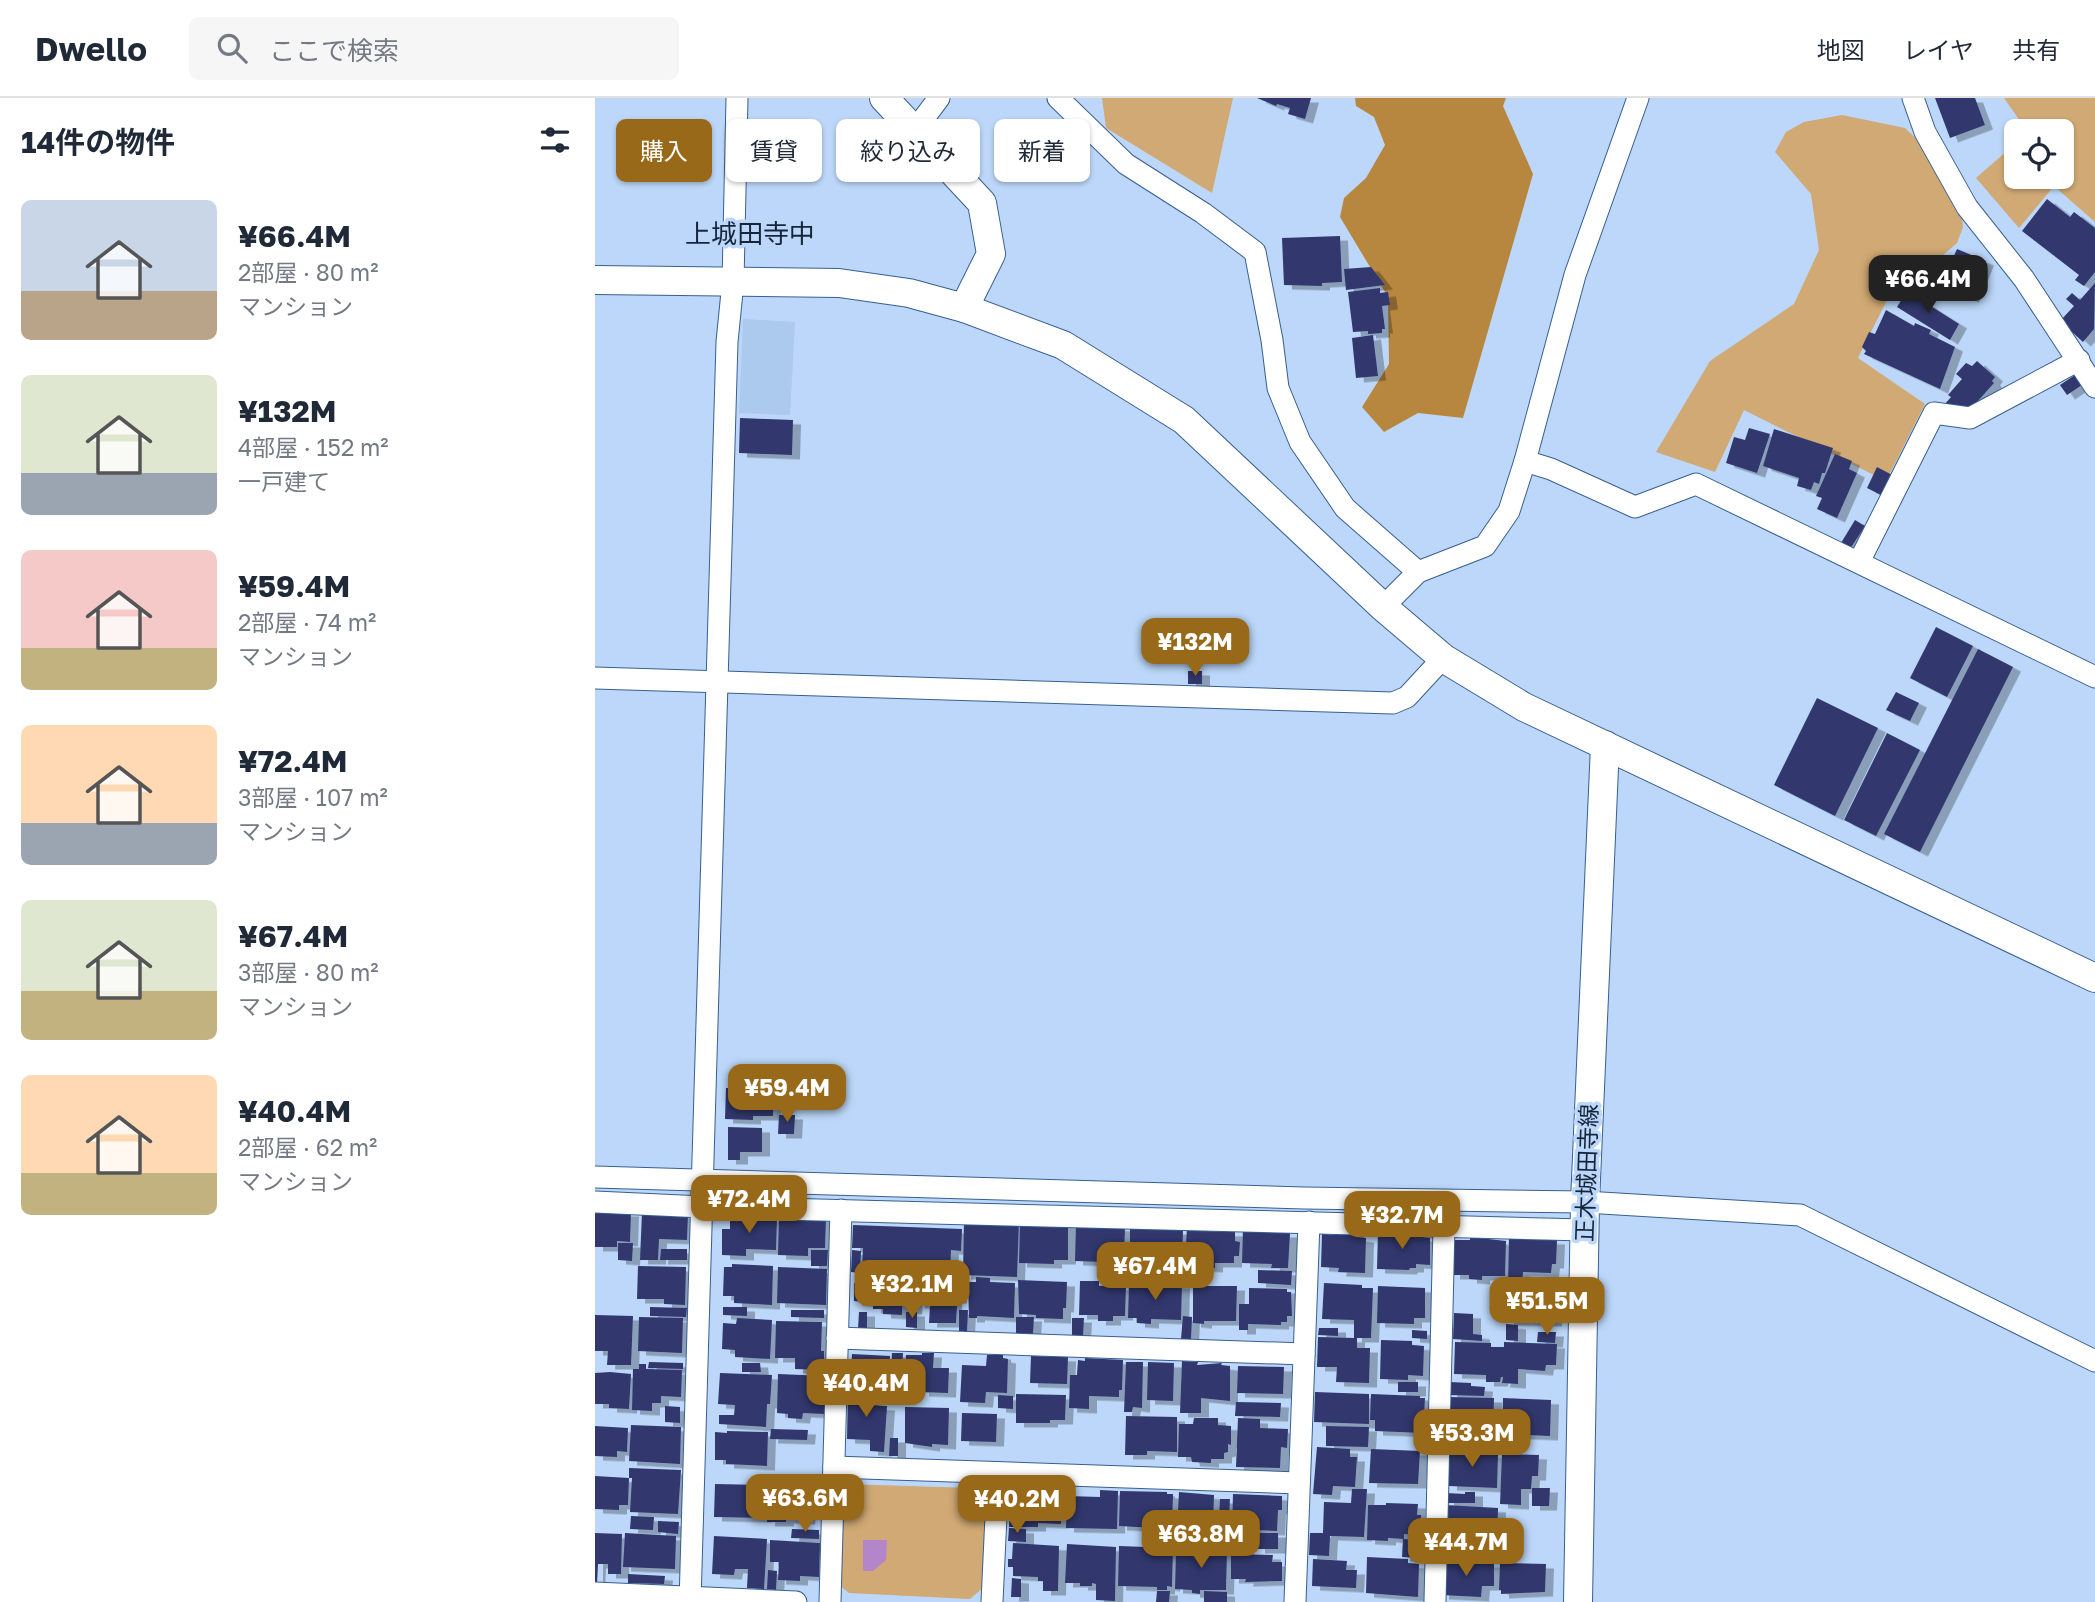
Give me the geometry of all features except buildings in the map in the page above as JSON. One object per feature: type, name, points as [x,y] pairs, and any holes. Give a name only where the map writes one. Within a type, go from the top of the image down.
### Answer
[{"type":"street","points":[[690,1599],[727,342],[733,282],[737,98]]},
{"type":"street","points":[[884,98],[904,119]]},
{"type":"street","points":[[923,119],[939,98]]},
{"type":"street","points":[[1058,98],[1126,164],[1203,213],[1255,252],[1278,388],[1300,442],[1345,508],[1418,572]]},
{"type":"street","points":[[1383,607],[1418,572],[1485,546],[1509,511],[1575,275],[1639,98]]},
{"type":"street","points":[[1913,98],[1925,131],[1967,207],[2024,279],[2095,387]]},
{"type":"street","points":[[963,182],[982,203],[991,254],[964,307]]},
{"type":"street","points":[[595,280],[839,283],[909,293],[964,307],[1063,345],[1184,420],[1383,607],[1443,658],[1524,707],[2095,978]]},
{"type":"street","points":[[1859,562],[1934,413],[1970,418],[2079,360]]},
{"type":"street","points":[[1525,461],[1551,469],[1635,507],[1696,484],[2095,677]]},
{"type":"street","points":[[595,677],[1393,703],[1407,697],[1443,658]]},
{"type":"street","name":"正木城田寺線","points":[[1578,1602],[1585,1216],[1605,745]]},
{"type":"street","points":[[595,1177],[1304,1198],[1585,1216]]},
{"type":"street","points":[[595,1202],[1444,1226],[1585,1216],[1800,1215],[2095,1361]]},
{"type":"street","points":[[829,1602],[841,1210]]},
{"type":"street","points":[[1295,1602],[1309,1222]]},
{"type":"street","points":[[1435,1602],[1444,1226]]},
{"type":"street","points":[[837,1338],[1304,1354]]},
{"type":"street","points":[[834,1467],[1299,1483]]},
{"type":"street","points":[[992,1602],[998,1473]]},
{"type":"street","points":[[595,1593],[796,1602]]},
{"type":"shaded area","points":[[1102,98],[1233,98],[1212,193],[1106,128]]},
{"type":"shaded area","points":[[1355,98],[1506,98],[1503,106],[1533,174],[1463,418],[1418,413],[1384,432],[1362,407],[1389,364],[1388,297],[1340,217],[1344,198],[1366,178],[1385,145],[1374,117],[1356,106]]},
{"type":"shaded area","points":[[2004,98],[2095,98],[2095,222],[2057,189],[2074,189],[2074,119],[2019,119]]},
{"type":"shaded area","points":[[1842,115],[1905,128],[1926,148],[1961,209],[1963,227],[1957,243],[1942,256],[1915,265],[1899,276],[1858,358],[1925,404],[1886,481],[1744,410],[1715,472],[1656,452],[1710,361],[1794,304],[1819,250],[1811,194],[1775,152],[1786,132],[1804,122]]},
{"type":"shaded area","points":[[2004,154],[2004,189],[2052,189],[2019,228],[1976,178]]},
{"type":"shaded area","points":[[743,319],[795,322],[790,415],[739,413]]},
{"type":"shaded area","points":[[843,1484],[974,1488],[987,1504],[984,1587],[970,1599],[849,1593],[839,1585]]},
{"type":"shaded area","points":[[863,1540],[887,1540],[886,1560],[873,1571],[863,1571]]},
{"type":"district","name":"上城田寺中","points":[[750,234]]}]
